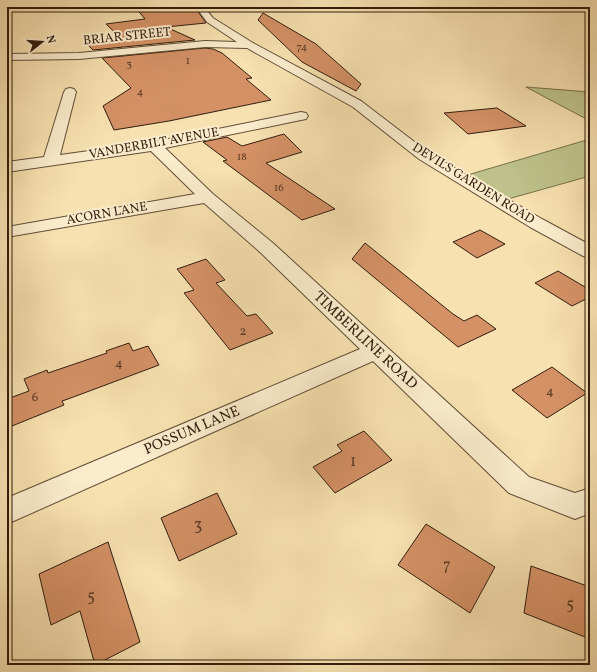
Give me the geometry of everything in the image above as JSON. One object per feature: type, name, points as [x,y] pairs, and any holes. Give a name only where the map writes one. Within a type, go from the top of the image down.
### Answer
[{"type":"street","name":"DEVILS GARDEN ROAD","points":[[200,7],[210,20],[249,45],[357,104],[424,156],[536,223],[590,252]]},
{"type":"street","name":"BRIAR STREET","points":[[7,57],[79,56],[204,44],[249,45]]},
{"type":"street","points":[[51,160],[70,92]]},
{"type":"street","name":"VANDERBILT AVENUE","points":[[7,167],[154,146],[301,116]]},
{"type":"street","name":"TIMBERLINE ROAD","points":[[154,146],[207,197],[267,248],[519,485],[575,506],[590,500]]},
{"type":"street","name":"ACORN LANE","points":[[7,232],[207,197]]},
{"type":"street","name":"POSSUM LANE","points":[[7,511],[376,351]]},
{"type":"green space","points":[[526,87],[590,92],[590,121]]},
{"type":"green space","points":[[590,139],[590,176],[508,199],[464,176]]},
{"type":"building","points":[[135,7],[195,7],[206,23],[166,27],[195,40],[93,50],[83,40],[122,39],[106,24],[145,19]]},
{"type":"building","points":[[263,13],[316,44],[361,84],[356,91],[302,62],[258,20]]},
{"type":"building","points":[[205,48],[213,49],[222,53],[252,78],[246,79],[271,100],[169,121],[114,130],[103,106],[131,88],[102,58]]},
{"type":"building","points":[[497,108],[526,126],[468,134],[444,113]]},
{"type":"building","points":[[284,134],[302,152],[266,163],[335,209],[302,220],[223,161],[227,160],[203,142],[227,137],[242,146]]},
{"type":"building","points":[[480,230],[505,244],[477,258],[453,242]]},
{"type":"building","points":[[365,243],[453,314],[464,321],[477,315],[496,329],[458,347],[352,259]]},
{"type":"building","points":[[206,259],[225,280],[216,283],[247,316],[256,314],[273,333],[230,350],[184,293],[194,290],[177,269]]},
{"type":"building","points":[[558,271],[590,290],[590,297],[572,306],[535,283]]},
{"type":"building","points":[[129,343],[133,351],[148,346],[159,365],[62,401],[64,405],[7,428],[7,399],[29,391],[24,379],[47,370],[48,373],[107,353],[106,351]]},
{"type":"building","points":[[552,367],[587,393],[547,418],[512,390]]},
{"type":"building","points":[[364,431],[392,460],[335,493],[313,467],[342,451],[337,445]]},
{"type":"building","points":[[217,493],[237,534],[179,561],[161,518]]},
{"type":"building","points":[[426,524],[495,567],[470,613],[398,565]]},
{"type":"building","points":[[108,542],[140,642],[95,665],[80,611],[51,625],[39,574]]},
{"type":"building","points":[[531,566],[590,587],[590,639],[524,613]]}]
